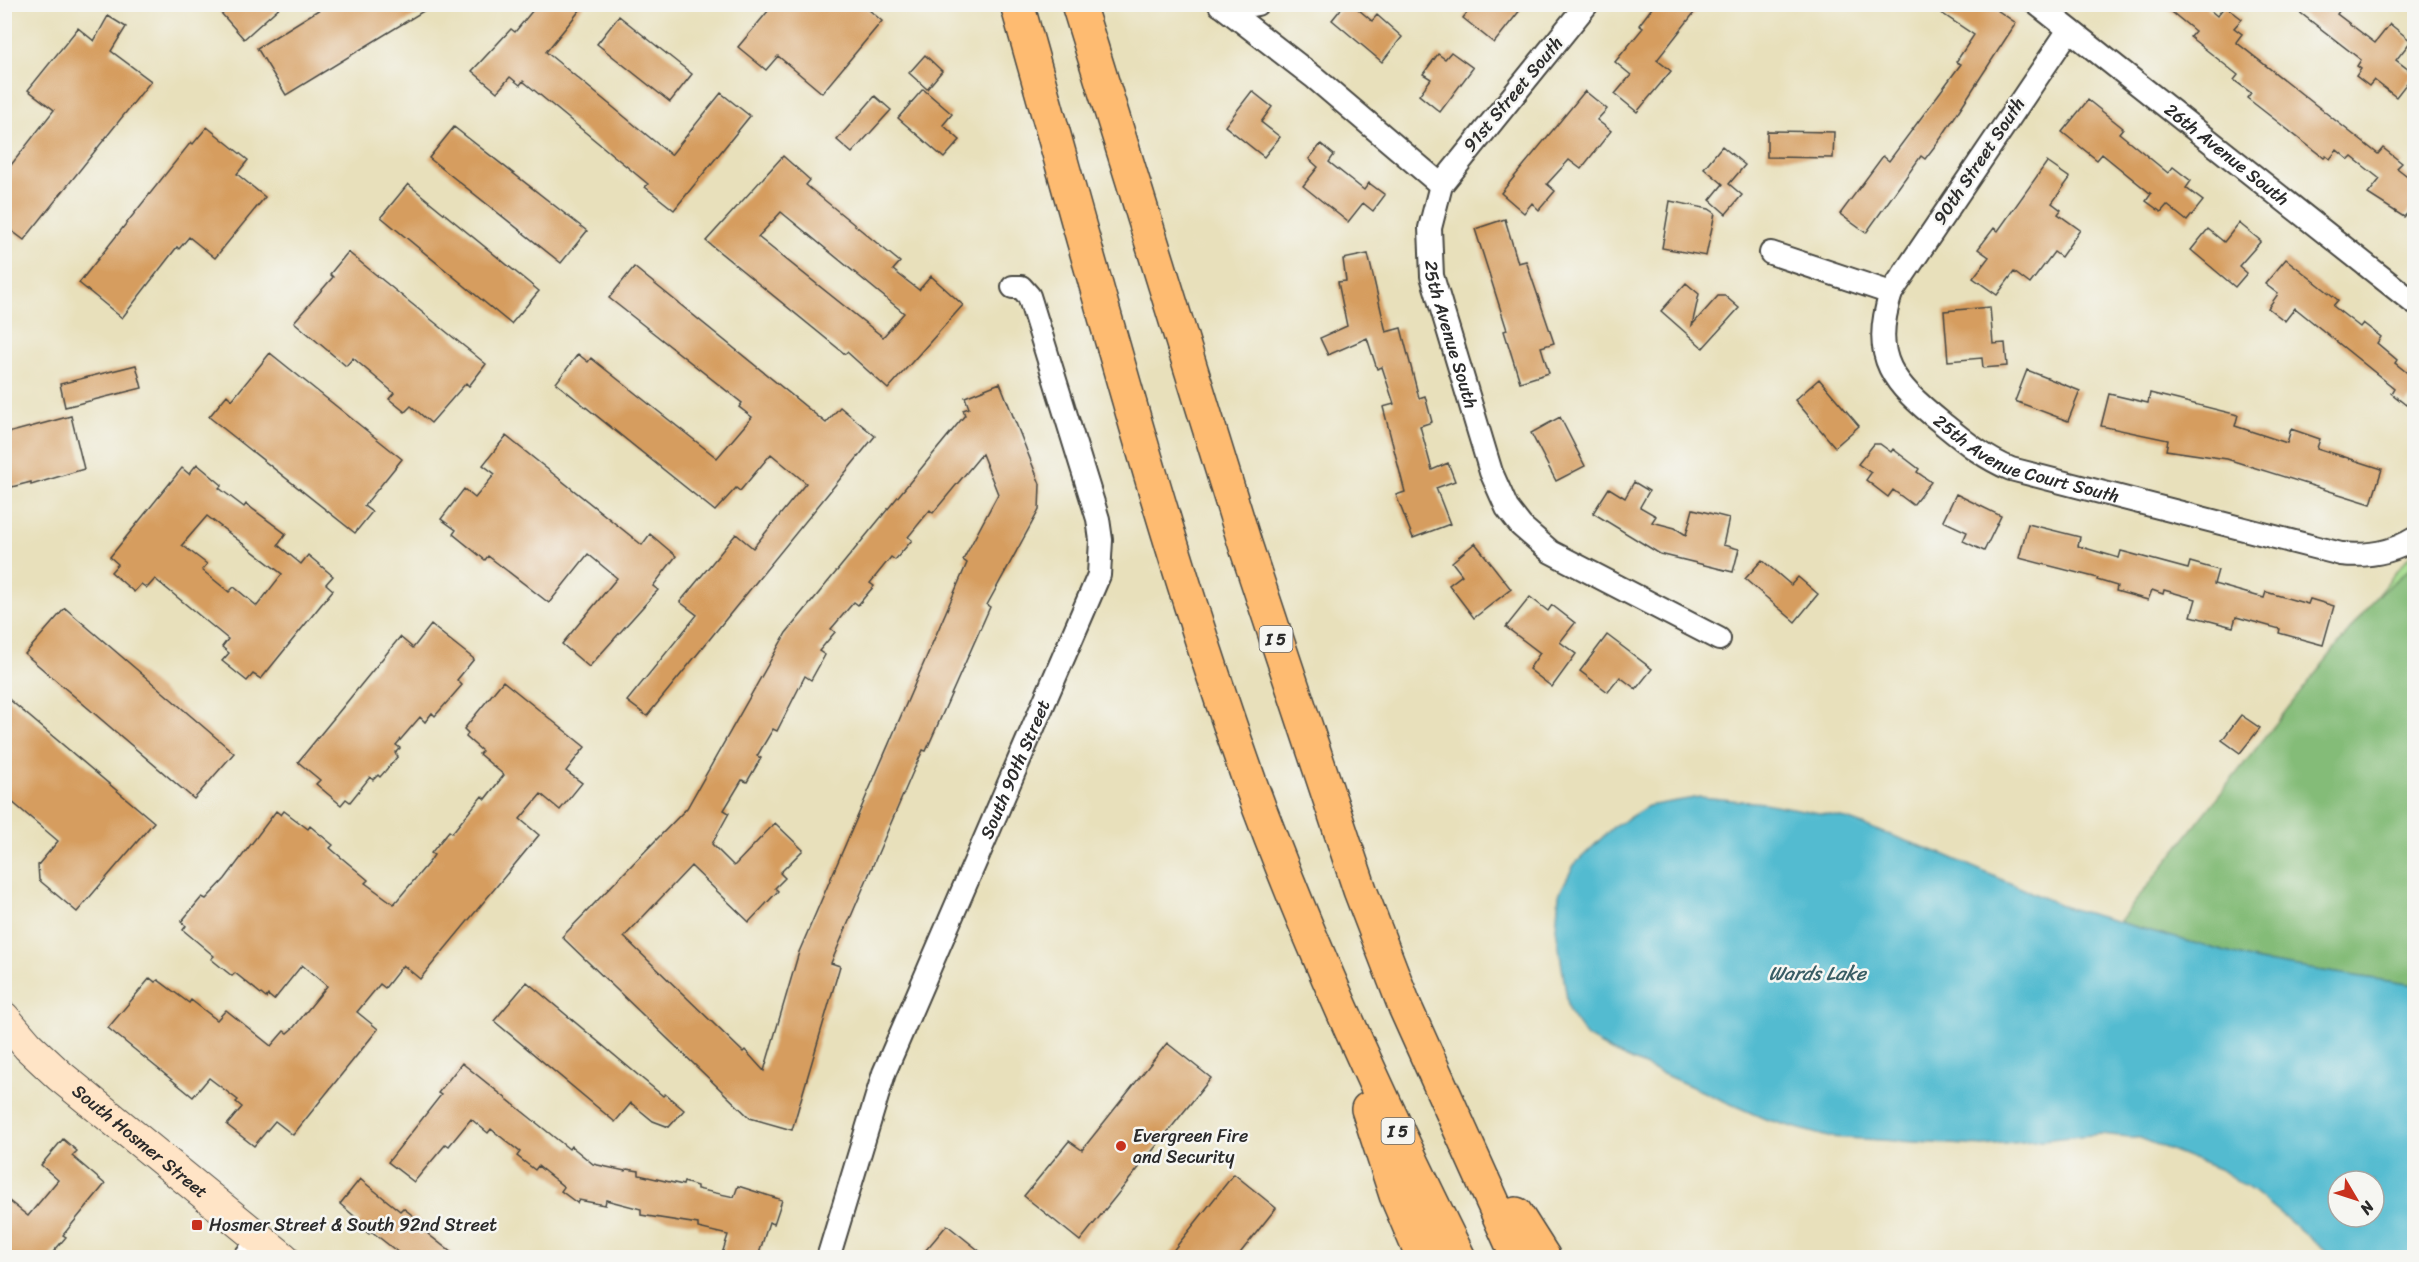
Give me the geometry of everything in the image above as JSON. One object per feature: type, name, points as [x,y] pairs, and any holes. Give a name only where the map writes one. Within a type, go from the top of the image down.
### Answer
[{"type":"highway","name":"I 5","points":[[1017,4],[1166,527],[1250,781],[1339,1003],[1459,1257]]},
{"type":"highway","name":"I 5","points":[[1078,4],[1245,544],[1360,890],[1406,1007],[1518,1257]]},
{"type":"highway","points":[[1339,1003],[1362,1092],[1396,1195],[1423,1257]]},
{"type":"highway","points":[[1464,1134],[1544,1257]]},
{"type":"main road","name":"South Hosmer Street","points":[[4,1018],[28,1046],[60,1076],[262,1251]]},
{"type":"street","points":[[1220,5],[1236,8],[1257,4]]},
{"type":"street","name":"91st Street South","points":[[1441,185],[1587,4]]},
{"type":"street","name":"26th Avenue South","points":[[2037,4],[2415,303]]},
{"type":"street","points":[[1220,5],[1315,78],[1441,185]]},
{"type":"street","name":"90th Street South","points":[[1891,293],[2069,30]]},
{"type":"street","name":"25th Avenue South","points":[[1441,185],[1430,228],[1432,276],[1491,472],[1507,508],[1527,533],[1551,552],[1719,639]]},
{"type":"street","points":[[1771,253],[1891,293]]},
{"type":"street","name":"South 90th Street","points":[[828,1257],[885,1073],[1099,575],[1101,540],[1098,519],[1029,296],[1021,287],[1013,287]]},
{"type":"street","name":"25th Avenue Court South","points":[[1891,293],[1884,315],[1882,338],[1893,375],[1906,393],[1971,448],[1994,462],[2341,554],[2359,556],[2385,552],[2415,539]]},
{"type":"green space","points":[[2414,550],[2414,630],[2375,598]]},
{"type":"green space","points":[[2414,565],[2414,985],[2258,961],[2119,922],[2375,598]]},
{"type":"water","name":"Wards Lake","points":[[1700,797],[1764,803],[1841,817],[1945,855],[2065,907],[2258,961],[2414,985],[2414,1257],[2333,1257],[2254,1192],[2221,1170],[2140,1138],[2100,1134],[1984,1146],[1828,1137],[1765,1119],[1613,1052],[1587,1037],[1569,1012],[1556,928],[1559,894],[1574,865],[1612,828],[1648,806]]},
{"type":"building","points":[[213,4],[283,4],[244,39]]},
{"type":"building","points":[[328,4],[435,4],[286,95],[257,48]]},
{"type":"building","points":[[538,4],[585,4],[546,52],[671,155],[721,93],[750,116],[674,210],[645,187],[648,184],[523,81],[520,85],[510,77],[497,92],[472,71],[511,29],[515,32]]},
{"type":"building","points":[[774,4],[862,4],[882,21],[822,93],[778,56],[766,70],[738,47]]},
{"type":"building","points":[[1345,4],[1352,4],[1372,21],[1377,15],[1402,37],[1382,62],[1332,20]]},
{"type":"building","points":[[1474,4],[1525,4],[1494,43],[1463,18]]},
{"type":"building","points":[[1655,4],[1701,4],[1657,60],[1671,71],[1637,112],[1615,94],[1631,75],[1615,62],[1643,28],[1639,25]]},
{"type":"building","points":[[1928,4],[1988,4],[2016,23],[1941,138],[1925,159],[1921,156],[1866,233],[1840,214],[1883,156],[1889,161],[1961,64],[1956,62],[1974,35]]},
{"type":"building","points":[[2162,4],[2203,4],[2217,16],[2225,6],[2242,19],[2234,28],[2242,34],[2236,42],[2378,154],[2383,148],[2402,163],[2397,168],[2415,182],[2415,205],[2404,217],[2368,194],[2380,179],[2352,157],[2349,160],[2337,150],[2330,159],[2326,156],[2324,158],[2247,98],[2251,93],[2234,80],[2238,75],[2190,37],[2195,31]]},
{"type":"building","points":[[2289,4],[2344,4],[2337,14],[2375,43],[2390,24],[2411,41],[2396,60],[2414,74],[2396,97],[2374,80],[2369,86],[2356,76],[2361,69],[2357,66],[2361,60]]},
{"type":"building","points":[[108,16],[126,27],[111,51],[151,81],[24,240],[4,225],[4,174],[54,110],[28,90],[78,28],[94,41]]},
{"type":"building","points":[[619,16],[692,74],[670,102],[597,44]]},
{"type":"building","points":[[1451,52],[1473,68],[1440,112],[1419,95],[1431,79],[1423,74],[1438,54],[1445,59]]},
{"type":"building","points":[[925,55],[942,71],[927,89],[909,73]]},
{"type":"building","points":[[923,89],[952,114],[943,125],[960,140],[944,158],[898,118]]},
{"type":"building","points":[[1252,91],[1272,107],[1261,122],[1280,137],[1264,157],[1225,126]]},
{"type":"building","points":[[1585,91],[1607,109],[1597,120],[1611,131],[1581,169],[1569,160],[1547,184],[1555,191],[1539,210],[1532,203],[1524,213],[1501,193]]},
{"type":"building","points":[[875,96],[891,110],[852,153],[837,140]]},
{"type":"building","points":[[2088,100],[2123,128],[2119,133],[2168,173],[2173,167],[2191,181],[2186,188],[2203,201],[2187,221],[2167,205],[2161,212],[2146,201],[2151,194],[2102,154],[2097,160],[2062,132]]},
{"type":"building","points":[[207,127],[248,160],[237,174],[265,197],[215,258],[189,237],[179,249],[177,247],[122,318],[79,283],[191,142],[193,144]]},
{"type":"building","points":[[454,127],[587,231],[561,263],[429,158]]},
{"type":"building","points":[[1767,131],[1834,132],[1833,158],[1767,157]]},
{"type":"building","points":[[1321,144],[1334,155],[1329,162],[1364,190],[1369,183],[1385,195],[1373,211],[1363,203],[1348,222],[1303,186],[1318,167],[1309,159]]},
{"type":"building","points":[[1722,146],[1745,165],[1729,184],[1742,195],[1726,214],[1710,200],[1723,184],[1704,168]]},
{"type":"building","points":[[783,156],[810,180],[806,185],[900,262],[893,270],[919,290],[931,276],[963,305],[888,389],[847,352],[845,354],[706,241]],"holes":[[[781,212],[904,313],[883,337],[758,237]]]},
{"type":"building","points":[[2047,162],[2070,178],[2052,203],[2061,210],[2058,214],[2080,230],[2061,257],[2054,252],[2030,284],[2014,272],[1997,295],[1973,278],[1989,257],[1978,249],[1994,228],[1998,231]]},
{"type":"building","points":[[408,184],[539,291],[511,324],[381,217]]},
{"type":"building","points":[[1670,201],[1709,209],[1715,213],[1706,256],[1662,248]]},
{"type":"building","points":[[1505,219],[1518,263],[1526,261],[1554,343],[1541,347],[1549,373],[1520,382],[1504,331],[1507,330],[1475,229]]},
{"type":"building","points":[[2239,223],[2261,241],[2239,266],[2247,273],[2235,287],[2191,250],[2208,229],[2224,242]]},
{"type":"building","points":[[348,252],[486,364],[469,386],[466,383],[431,423],[411,406],[405,412],[389,399],[394,393],[353,358],[346,366],[294,322],[333,277],[330,274]]},
{"type":"building","points":[[1368,254],[1386,332],[1401,328],[1419,398],[1425,396],[1432,422],[1420,426],[1432,470],[1448,463],[1455,481],[1436,488],[1450,524],[1413,538],[1396,495],[1405,492],[1383,407],[1394,404],[1382,367],[1377,369],[1367,338],[1328,355],[1320,338],[1347,326],[1338,282],[1346,281],[1343,259]]},
{"type":"building","points":[[2286,259],[2338,300],[2333,306],[2360,327],[2363,323],[2381,337],[2377,343],[2397,360],[2395,363],[2415,379],[2415,394],[2406,405],[2391,393],[2394,388],[2295,308],[2285,321],[2268,308],[2278,294],[2265,284]]},
{"type":"building","points":[[634,267],[826,423],[840,407],[875,436],[647,716],[627,701],[697,615],[680,602],[736,534],[753,548],[806,483],[771,454],[740,491],[736,488],[715,511],[556,383],[578,354],[588,362],[591,358],[717,458],[752,417],[739,407],[742,403],[609,298]]},
{"type":"building","points":[[1686,283],[1699,294],[1692,325],[1718,296],[1725,296],[1739,308],[1703,348],[1661,311]]},
{"type":"building","points":[[1990,307],[1993,344],[2005,343],[2007,366],[1983,368],[1982,358],[1948,361],[1944,311]]},
{"type":"building","points":[[270,353],[402,459],[364,506],[372,512],[355,533],[209,417],[227,395],[232,400]]},
{"type":"building","points":[[136,365],[142,388],[65,407],[60,384]]},
{"type":"building","points":[[2027,370],[2080,391],[2068,421],[2015,401]]},
{"type":"building","points":[[1819,379],[1859,426],[1835,447],[1795,400]]},
{"type":"building","points":[[1000,383],[1040,484],[1039,510],[987,605],[990,607],[926,751],[923,750],[912,774],[831,963],[840,966],[792,1130],[750,1118],[562,937],[687,808],[786,633],[965,415],[963,410],[969,408],[965,397]],"holes":[[[982,454],[998,494],[963,560],[967,563],[799,952],[764,1071],[745,1050],[743,1052],[624,937],[691,866],[749,922],[778,891],[775,888],[785,878],[780,873],[803,850],[775,823],[734,866],[712,844],[729,813],[724,810],[742,780],[747,782],[761,758],[757,756],[773,729],[777,731],[805,676],[811,680],[825,655],[819,651],[835,632],[831,629],[854,602],[858,605],[874,586],[870,583],[891,557],[895,560],[912,540],[908,537],[930,510],[933,513]]]},
{"type":"building","points":[[2150,393],[2238,415],[2235,426],[2287,443],[2291,429],[2320,439],[2317,448],[2382,469],[2371,504],[2227,459],[2166,450],[2168,440],[2101,426],[2109,394],[2148,403]]},
{"type":"building","points":[[71,416],[84,469],[31,485],[31,482],[4,489],[4,434]]},
{"type":"building","points":[[1560,417],[1585,466],[1556,481],[1531,433]]},
{"type":"building","points":[[506,436],[642,545],[650,534],[676,556],[653,586],[658,590],[589,667],[562,644],[617,578],[588,554],[549,603],[488,556],[485,560],[453,534],[456,530],[441,519],[464,489],[475,498],[495,474],[483,465]]},
{"type":"building","points":[[1874,444],[1880,444],[1891,452],[1893,449],[1919,469],[1917,472],[1931,482],[1913,505],[1893,490],[1888,497],[1866,480],[1871,473],[1858,464]]},
{"type":"building","points":[[197,464],[222,485],[219,488],[244,507],[246,504],[286,534],[278,545],[301,564],[308,555],[333,576],[326,584],[333,590],[261,679],[253,674],[247,681],[222,661],[229,653],[222,647],[228,639],[155,579],[147,588],[141,584],[134,592],[111,572],[118,564],[110,557],[182,468],[189,474]],"holes":[[[207,516],[282,574],[257,606],[234,587],[229,592],[202,570],[207,564],[182,545]]]},
{"type":"building","points":[[1634,482],[1649,491],[1640,507],[1656,516],[1652,522],[1675,528],[1686,535],[1693,509],[1729,518],[1723,545],[1739,549],[1733,572],[1660,554],[1593,513],[1609,488],[1625,498]]},
{"type":"building","points":[[1956,494],[2001,516],[1984,551],[1963,541],[1967,532],[1943,521]]},
{"type":"building","points":[[2028,524],[2080,537],[2078,546],[2119,558],[2121,551],[2188,569],[2190,562],[2218,570],[2214,584],[2264,598],[2266,592],[2308,604],[2310,599],[2334,606],[2323,645],[2279,633],[2280,629],[2236,617],[2233,627],[2191,616],[2196,599],[2164,590],[2163,594],[2152,590],[2148,600],[2116,591],[2117,586],[2097,580],[2098,578],[2019,558]]},
{"type":"building","points":[[1475,543],[1511,589],[1474,618],[1449,585],[1462,575],[1452,562]]},
{"type":"building","points":[[1762,560],[1791,585],[1798,577],[1818,594],[1795,622],[1745,579]]},
{"type":"building","points":[[1530,597],[1548,611],[1552,605],[1575,623],[1560,642],[1576,654],[1552,687],[1529,669],[1540,653],[1506,627]]},
{"type":"building","points":[[65,608],[234,753],[194,799],[25,654]]},
{"type":"building","points":[[431,625],[474,659],[457,680],[462,685],[435,716],[432,713],[425,722],[420,717],[396,745],[400,748],[395,753],[398,756],[380,777],[378,775],[373,780],[370,777],[350,802],[346,799],[341,805],[316,784],[320,780],[298,762],[400,637],[413,648]]},
{"type":"building","points":[[1607,635],[1652,669],[1636,689],[1620,677],[1608,692],[1580,671]]},
{"type":"building","points":[[503,681],[585,747],[566,771],[582,783],[560,810],[541,794],[520,819],[539,835],[420,979],[403,965],[385,988],[380,984],[357,1012],[378,1029],[293,1135],[275,1121],[254,1146],[227,1125],[242,1107],[236,1102],[238,1100],[209,1078],[193,1097],[108,1028],[150,978],[155,982],[158,980],[189,1003],[191,1000],[217,1020],[226,1010],[271,1046],[284,1031],[287,1033],[294,1027],[327,986],[302,965],[274,1000],[268,995],[266,998],[235,973],[232,976],[211,959],[214,956],[183,930],[186,926],[181,922],[202,897],[206,899],[225,879],[276,811],[281,815],[284,811],[308,829],[310,826],[333,845],[330,848],[368,880],[365,883],[394,904],[430,861],[434,855],[431,853],[449,831],[452,833],[482,796],[485,799],[504,775],[479,754],[482,751],[466,737],[468,733],[464,729]]},
{"type":"building","points":[[4,695],[154,822],[77,912],[39,880],[38,865],[58,841],[4,795]]},
{"type":"building","points":[[2241,715],[2260,728],[2240,753],[2222,740]]},
{"type":"building","points":[[527,982],[663,1096],[665,1094],[684,1110],[669,1127],[653,1121],[631,1103],[615,1122],[494,1021]]},
{"type":"building","name":"Evergreen Fire and Security","points":[[1167,1043],[1211,1078],[1080,1241],[1024,1196],[1069,1141],[1082,1150]]},
{"type":"building","points":[[462,1063],[569,1149],[571,1146],[593,1164],[625,1171],[627,1169],[639,1171],[639,1175],[683,1185],[684,1182],[697,1186],[697,1189],[734,1197],[738,1186],[782,1200],[774,1224],[769,1222],[758,1257],[721,1257],[728,1235],[698,1228],[698,1224],[641,1215],[641,1209],[606,1200],[605,1205],[579,1200],[577,1203],[561,1191],[564,1187],[538,1166],[535,1170],[517,1156],[520,1152],[491,1129],[488,1133],[471,1119],[449,1146],[446,1144],[414,1182],[388,1162],[441,1095],[438,1093]]},
{"type":"building","points":[[63,1139],[77,1151],[72,1156],[105,1184],[63,1235],[66,1237],[49,1257],[4,1257],[4,1197],[28,1216],[58,1180],[41,1165]]},
{"type":"building","points":[[1234,1174],[1276,1208],[1237,1257],[1168,1257]]},
{"type":"building","points":[[360,1179],[400,1211],[403,1208],[421,1222],[418,1226],[457,1257],[404,1257],[371,1231],[369,1234],[357,1224],[360,1221],[340,1204]]},
{"type":"building","points":[[947,1225],[987,1257],[920,1257]]},
{"type":"place","name":"Evergreen Fire and Security","points":[[1121,1146]]},
{"type":"place","name":"Hosmer Street & South 92nd Street","points":[[197,1225]]}]
